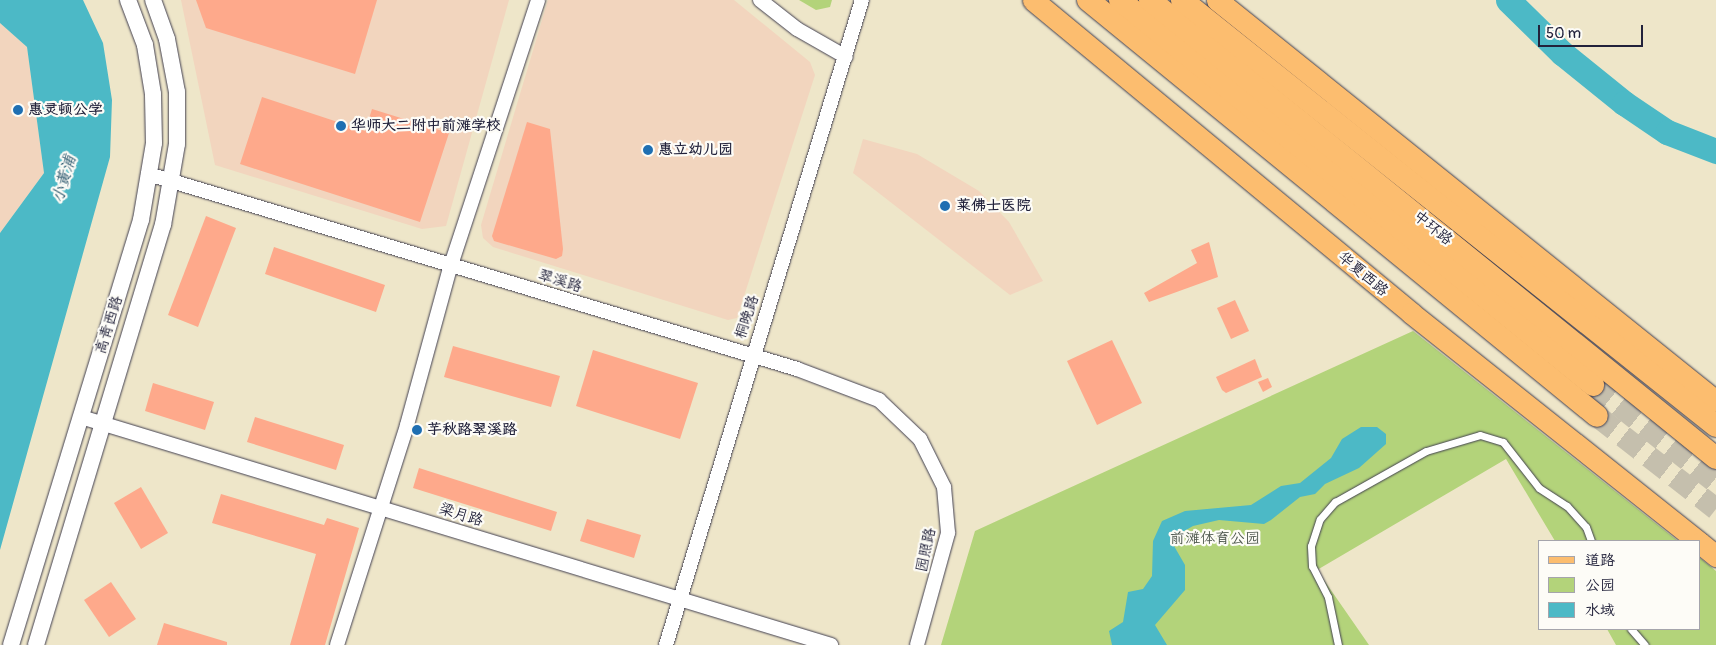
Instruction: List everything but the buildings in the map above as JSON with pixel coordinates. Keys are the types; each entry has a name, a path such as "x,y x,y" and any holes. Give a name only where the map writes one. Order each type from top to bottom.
{"highway":[{"path":"1088,0 1597,416"},
{"name":"中环路","path":"1120,0 1593,385"},
{"name":"中环路","path":"1150,0 1716,458"},
{"name":"中环路","path":"1182,0 1716,426"}],"main road":[{"name":"华夏西路","path":"1033,0 1410,313 1696,540"},
{"path":"1217,0 1716,401"},
{"name":"华夏西路","path":"1701,544 1716,556"}],"street":[{"name":"高青西路","path":"11,645 141,220 148,174 153,94 145,45 128,0"},
{"name":"高青西路","path":"36,645 163,226 177,144 177,92 167,39 153,0"},
{"path":"337,645 380,508 450,268 538,0"},
{"path":"760,0 797,30 846,57"},
{"name":"桐晚路","path":"666,645 752,356 846,57 862,0"},
{"name":"翠溪路","path":"148,174 450,268 860,389 879,400 902,419 934,462"},
{"name":"梁月路","path":"80,418 831,645"},
{"name":"园照路","path":"917,645 948,533 944,486 934,462"}],"lane":[{"path":"1338,645 1328,597 1312,566 1311,546 1320,519 1335,502 1426,451 1480,435 1503,442 1539,488 1567,506 1586,527 1591,540"},
{"path":"1632,630 1645,645"}],"shaded area":[{"name":"华师大二附中前滩学校","path":"181,0 509,0 446,226 422,229 215,165"},
{"name":"惠立幼儿园","path":"548,0 734,0 810,62 815,75 737,318 728,320 493,247 483,238 481,225"},
{"name":"惠灵顿公学","path":"0,23 27,47 44,173 0,233"},
{"name":"莱佛士医院","path":"863,139 917,154 979,191 1009,222 1043,281 1010,295 853,173"}],"green space":[{"path":"799,0 832,0 830,7 816,10"},
{"name":"前滩体育公园","path":"1413,331 1677,540 1554,540 1506,459 1317,570 1369,645 941,645 975,531"},
{"path":"1701,559 1716,571 1716,645 1616,645 1608,630 1701,630"}],"water":[{"name":"小黄浦","path":"0,0 83,0 103,43 112,100 110,157 0,550 0,233 44,173 27,47 0,23"},
{"path":"1361,427 1377,427 1386,434 1386,444 1359,468 1325,484 1315,494 1300,497 1271,520 1264,524 1219,520 1193,526 1179,534 1174,546 1185,565 1185,590 1155,625 1167,645 1112,645 1109,631 1123,622 1128,592 1143,589 1152,576 1153,541 1162,521 1185,511 1251,505 1281,486 1300,483 1331,458 1342,439"}],"waterway":[{"path":"1508,0 1562,53 1624,103 1667,132 1716,151"}],"tunnel":[{"path":"1593,385 1716,483"},
{"path":"1597,416 1716,509"}],"place":[{"name":"惠灵顿公学","path":"18,110"},
{"name":"华师大二附中前滩学校","path":"341,126"},
{"name":"惠立幼儿园","path":"648,150"},
{"name":"莱佛士医院","path":"945,206"},
{"name":"芋秋路翠溪路","path":"417,430"}]}
